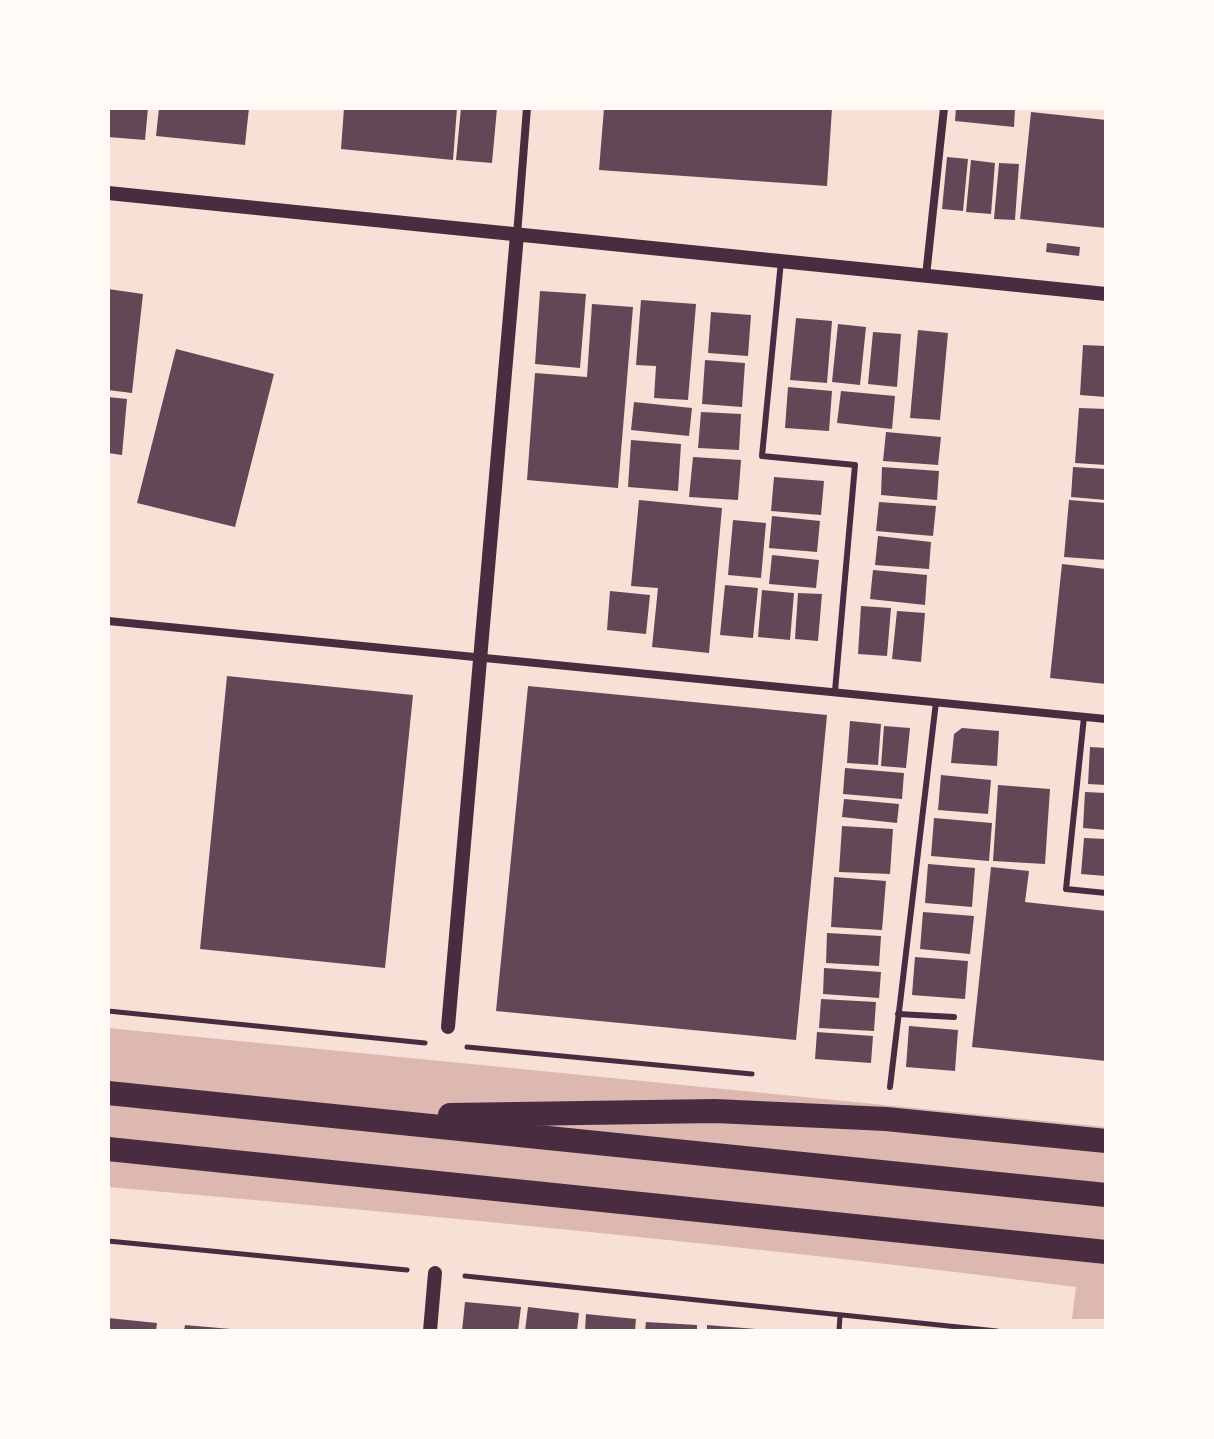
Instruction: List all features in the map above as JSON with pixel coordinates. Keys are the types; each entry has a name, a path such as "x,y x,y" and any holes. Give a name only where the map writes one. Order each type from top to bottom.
{"highway":[{"path":"108,1093 1106,1195"},
{"path":"340,1117 715,1111 886,1119 1106,1141"},
{"path":"108,1149 1106,1252"}],"street":[{"path":"448,1027 527,108"},
{"path":"926,276 944,108"},
{"path":"108,193 1106,294"},
{"path":"108,621 1106,719"},
{"path":"430,1331 435,1273"}],"lane":[{"path":"781,261 762,456 855,465 835,691"},
{"path":"890,1087 936,702"},
{"path":"1084,717 1066,889 1106,893"},
{"path":"898,1014 954,1017"}],"path":[{"path":"108,1011 432,1044"},
{"path":"463,1047 763,1075"},
{"path":"108,1241 997,1331"},
{"path":"839,1331 840,1315"}],"shaded area":[{"path":"108,1028 1106,1127 1106,1319 1072,1319 1076,1287 592,1232 108,1187"}],"building":[{"path":"108,108 148,108 145,140 108,137"},
{"path":"159,108 249,108 245,145 156,136"},
{"path":"344,108 457,108 453,160 341,149"},
{"path":"461,108 497,108 492,163 456,160"},
{"path":"604,108 832,108 827,186 599,170"},
{"path":"956,108 1015,109 1014,127 955,121"},
{"path":"1031,112 1106,120 1106,228 1020,219"},
{"path":"947,157 968,159 963,211 942,209"},
{"path":"971,160 995,163 991,214 966,212"},
{"path":"999,163 1019,164 1015,220 994,219"},
{"path":"1047,243 1080,247 1079,256 1046,252"},
{"path":"108,289 143,294 132,393 108,390"},
{"path":"540,291 586,294 580,368 535,364"},
{"path":"641,300 696,304 688,400 654,398 656,366 636,365"},
{"path":"592,304 633,307 618,488 527,480 535,373 587,377"},
{"path":"711,312 751,315 748,356 708,353"},
{"path":"796,318 832,321 827,383 790,380"},
{"path":"838,324 866,327 860,385 832,382"},
{"path":"918,330 948,333 940,420 910,418"},
{"path":"873,332 901,334 897,387 868,384"},
{"path":"1083,345 1106,346 1106,397 1080,395"},
{"path":"176,349 274,374 235,527 137,503"},
{"path":"705,360 745,363 742,407 702,404"},
{"path":"788,387 832,391 829,431 785,428"},
{"path":"841,391 895,396 892,429 837,423"},
{"path":"108,397 127,399 122,455 108,453"},
{"path":"634,402 692,408 689,436 631,430"},
{"path":"1079,408 1106,409 1106,465 1075,463"},
{"path":"701,412 741,414 739,450 698,448"},
{"path":"886,432 941,437 938,465 883,461"},
{"path":"631,440 681,444 678,491 628,487"},
{"path":"693,457 741,460 738,500 689,497"},
{"path":"882,467 939,471 937,500 881,495"},
{"path":"1073,467 1106,469 1106,500 1071,497"},
{"path":"774,477 824,481 821,515 771,511"},
{"path":"639,500 722,508 709,653 652,647 658,588 631,586"},
{"path":"1069,500 1106,503 1106,560 1064,557"},
{"path":"879,502 936,506 933,536 876,531"},
{"path":"772,516 820,521 817,552 769,548"},
{"path":"733,520 766,523 761,578 728,575"},
{"path":"878,536 931,542 929,569 875,565"},
{"path":"772,555 819,560 816,588 769,584"},
{"path":"1062,564 1106,569 1106,684 1050,678"},
{"path":"873,570 927,575 925,605 870,599"},
{"path":"725,585 758,588 753,638 720,635"},
{"path":"762,590 794,593 790,640 758,637"},
{"path":"610,591 650,595 646,634 607,630"},
{"path":"798,593 822,594 818,641 795,639"},
{"path":"861,606 891,608 887,656 858,654"},
{"path":"897,611 925,613 921,662 892,659"},
{"path":"227,676 413,695 385,968 200,949"},
{"path":"528,686 827,715 796,1040 496,1011"},
{"path":"850,721 881,724 878,765 847,763"},
{"path":"884,726 910,728 906,768 881,766"},
{"path":"962,728 999,731 997,766 951,763 954,734"},
{"path":"1090,747 1106,748 1106,785 1088,784"},
{"path":"845,768 904,773 902,799 843,794"},
{"path":"941,775 991,780 988,814 938,810"},
{"path":"998,785 1050,789 1045,864 993,861"},
{"path":"1085,792 1106,793 1106,830 1083,828"},
{"path":"844,799 899,804 897,823 842,817"},
{"path":"934,818 992,823 989,861 931,856"},
{"path":"842,826 893,829 890,874 839,872"},
{"path":"1084,838 1106,839 1106,876 1081,874"},
{"path":"928,864 975,868 972,907 925,903"},
{"path":"991,867 1029,871 1025,902 1106,911 1106,1061 972,1047"},
{"path":"834,877 886,881 882,930 831,927"},
{"path":"923,912 974,916 970,954 920,949"},
{"path":"827,933 881,936 879,966 826,963"},
{"path":"915,957 968,961 965,999 912,995"},
{"path":"824,968 881,972 879,998 823,994"},
{"path":"821,999 876,1002 874,1031 819,1028"},
{"path":"909,1026 958,1030 955,1071 906,1067"},
{"path":"817,1032 873,1036 871,1063 815,1059"},
{"path":"465,1302 521,1307 518,1331 462,1331"},
{"path":"528,1307 579,1313 577,1331 525,1331"},
{"path":"586,1314 636,1319 635,1331 585,1331"},
{"path":"108,1318 157,1323 156,1331 108,1331"},
{"path":"646,1322 697,1325 697,1331 645,1331"},
{"path":"185,1325 231,1329 231,1331 184,1331"},
{"path":"707,1325 756,1329 756,1331 707,1331"}]}
